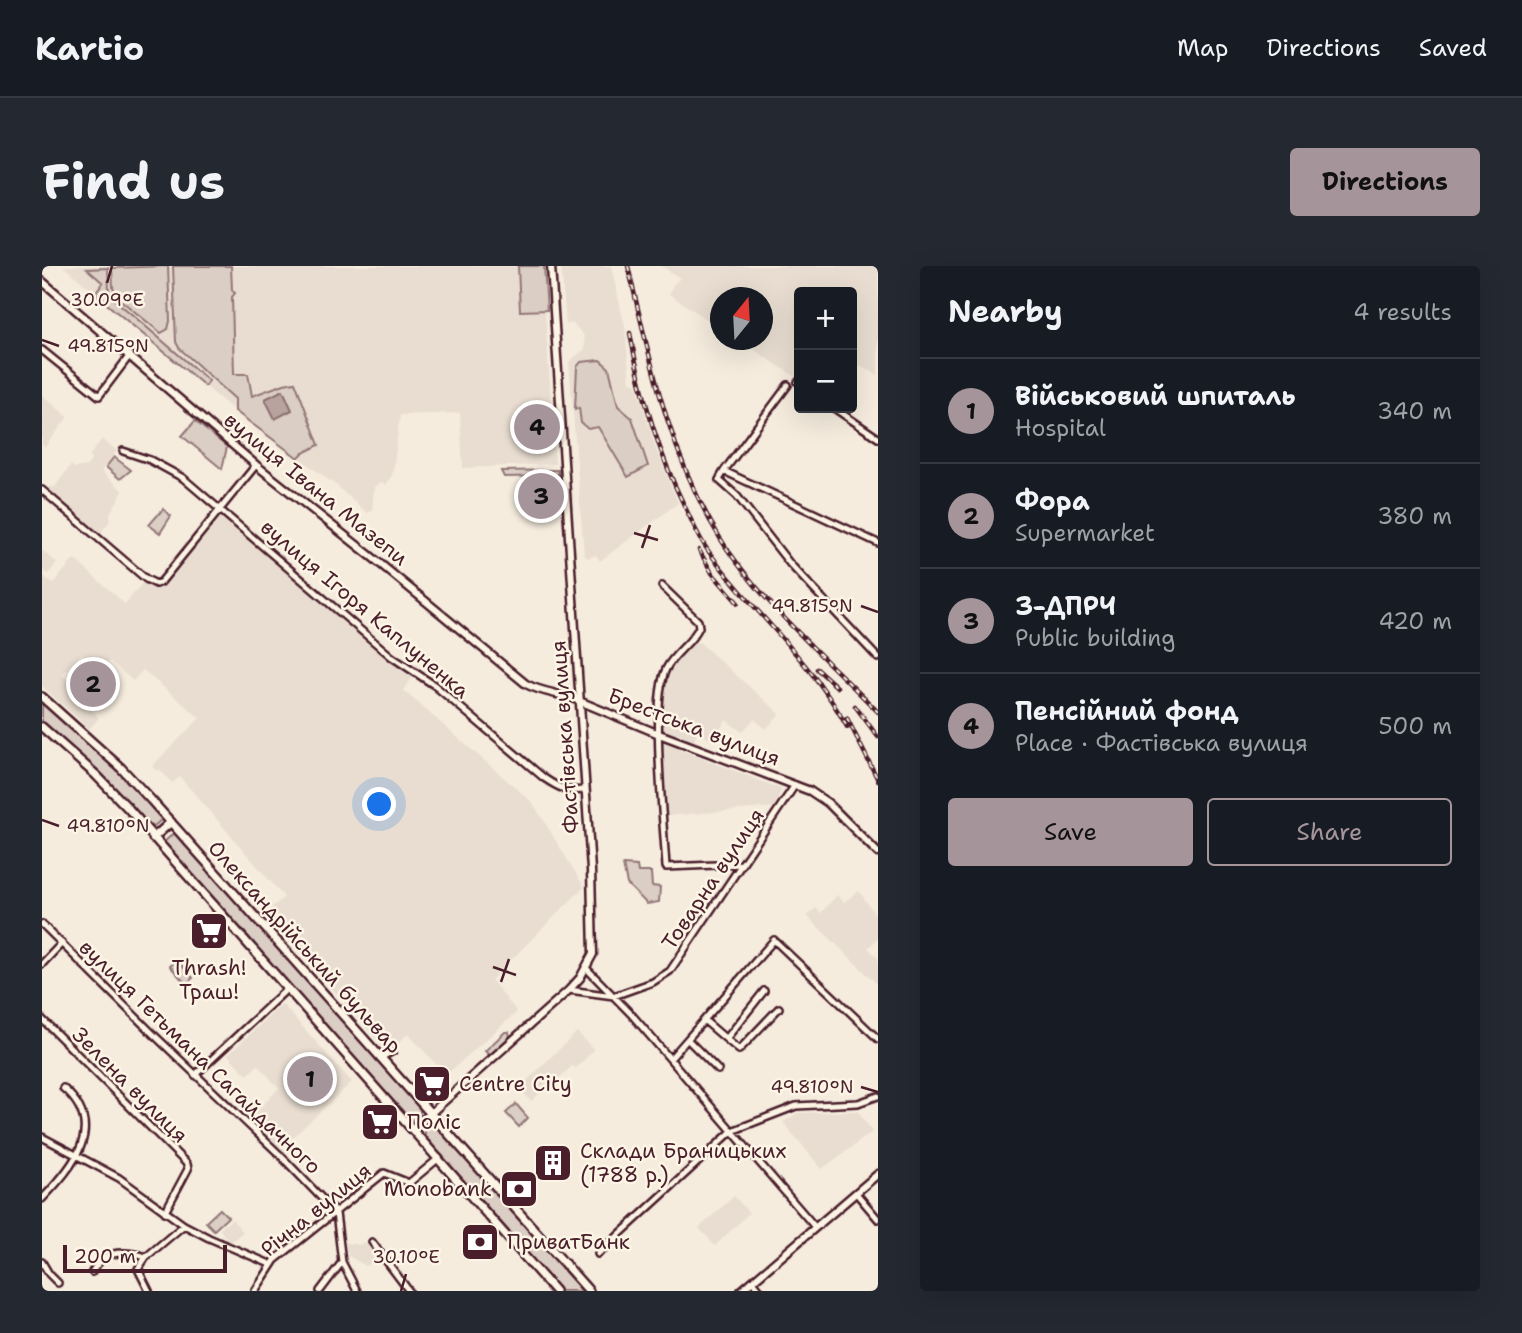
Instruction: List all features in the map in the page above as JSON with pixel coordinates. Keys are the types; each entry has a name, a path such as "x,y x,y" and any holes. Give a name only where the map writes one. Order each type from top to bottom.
{"main road":[{"name":"Олександрійський бульвар","path":"42,697 121,768 171,822 589,1291"},
{"name":"Олександрійський бульвар","path":"42,727 111,790 555,1291"},
{"path":"153,838 171,822"}],"street":[{"name":"Фастівська вулиця","path":"413,1129 569,990 593,954 580,702 551,266"},
{"name":"вулиця Івана Мазепи","path":"42,281 257,465 526,684 538,691 559,694 580,702"},
{"path":"42,350 99,396 130,355"},
{"path":"788,385 719,480 737,496 790,564 878,658"},
{"path":"841,413 878,438"},
{"name":"вулиця Ігоря Каплуненка","path":"122,451 150,460 183,478 392,657 434,685 544,778 562,790 585,790"},
{"path":"42,490 146,579 156,584 161,582 257,465"},
{"path":"724,471 878,543"},
{"path":"662,586 698,621 699,627 666,669 660,685 659,734 666,867 741,864"},
{"name":"Брестська вулиця","path":"580,702 819,795 878,853"},
{"name":"Товарна вулиця","path":"569,990 614,996 653,982 670,971 795,785"},
{"name":"вулиця Гетьмана Сагайдачного","path":"42,924 279,1154 336,1213"},
{"path":"670,1059 774,940 878,1039"},
{"path":"42,964 62,943"},
{"path":"586,968 670,1059 815,1227"},
{"path":"195,1074 288,988"},
{"path":"726,1039 764,991"},
{"path":"705,1021 739,1050 779,1008"},
{"name":"Зелена вулиця","path":"42,1019 187,1164 188,1170 166,1212"},
{"path":"688,1040 718,1070"},
{"path":"380,1058 393,1051"},
{"path":"42,1199 61,1180 79,1155 85,1124 80,1108 63,1088"},
{"path":"598,1254 732,1131 796,1106 858,1103 878,1096"},
{"path":"42,1137 119,1178 184,1225 270,1264"},
{"name":"Річна вулиця","path":"255,1291 270,1264 384,1173 409,1183 415,1181 439,1158"},
{"path":"741,1291 878,1174"},
{"path":"856,1193 878,1219"},
{"path":"336,1213 342,1262 358,1291"},
{"path":"149,1291 138,1269 146,1257 184,1225"},
{"path":"372,1242 409,1291"},
{"path":"92,1272 103,1258 113,1254 136,1253 146,1257"},
{"path":"42,1262 58,1283"},
{"path":"320,1291 342,1262"},
{"path":"753,1281 761,1291"}],"shaded area":[{"path":"63,266 542,266 555,464 463,468 460,413 400,415 393,473 386,485 382,482 374,487 372,511 367,513 337,486 230,407"},
{"path":"168,266 170,321 168,329 161,333 118,298 113,288 112,268"},
{"path":"173,266 231,266 232,290 235,293 232,297 234,374 248,374 252,396 295,382 319,445 298,458 235,411 235,399 179,348 176,342"},
{"path":"518,266 544,266 547,310 520,311"},
{"path":"561,266 611,266 625,327 630,382 636,383 655,446 678,503 600,561 596,555 588,558 584,555 569,362 585,349 584,336 573,323 566,324"},
{"path":"661,266 878,266 878,375 857,364 857,287 794,287 794,376 754,350 773,350 773,287 710,287 710,321 669,294 680,278"},
{"path":"108,268 109,290 114,299 209,381 205,386 95,294 103,283 87,269"},
{"path":"600,360 609,368 618,406 632,418 648,466 628,477 598,427 588,429 581,423 579,408 575,409 577,367 581,362"},
{"path":"283,390 292,410 275,419 265,399"},
{"path":"42,395 68,417 45,447 42,445"},
{"path":"195,421 227,447 222,469 182,436"},
{"path":"102,439 117,451 101,471 123,491 110,513 110,521 101,532 90,528 47,491 51,486 54,488 71,465 75,468 87,466 91,460 90,455"},
{"path":"114,457 131,470 120,479 106,467"},
{"path":"558,470 558,476 504,477 501,471"},
{"path":"163,509 171,516 160,533 149,525"},
{"path":"221,509 415,674 403,690 533,803 584,887 491,980 517,1012 448,1073 408,1034 395,1046 385,1049 266,913 284,897 180,777 172,783 159,769 157,771 152,766 200,718 143,670 133,681 110,661 101,671 82,653 62,674 99,718 89,729 42,686 42,575 53,584 74,559 125,604 146,579 156,584"},
{"path":"42,550 57,563 48,574 42,570"},
{"path":"699,642 780,714 766,729 754,719 742,732 726,720 712,741 697,730 694,742 662,730 666,673 686,647"},
{"path":"42,702 118,770 163,818 151,829 103,775 42,722"},
{"path":"663,743 781,789 775,807 667,816"},
{"path":"175,832 420,1108 420,1116 415,1120 409,1119 163,843"},
{"path":"623,865 637,866 638,872 651,872 652,886 660,887 659,902 647,904 627,884"},
{"path":"859,891 878,919 878,938 868,948 878,958 878,985 807,916 816,908 821,913 837,895 844,902"},
{"path":"177,960 193,978 186,984 170,966"},
{"path":"282,1004 352,1082 278,1151 247,1122 279,1088 258,1065 247,1075 228,1055"},
{"path":"505,1032 509,1032 510,1037 490,1056 485,1051"},
{"path":"577,1032 594,1050 576,1068 572,1066 531,1101 519,1088"},
{"path":"516,1104 528,1118 519,1127 506,1113"},
{"path":"858,1111 872,1132 822,1169 783,1122 798,1113"},
{"path":"429,1125 438,1128 582,1291 560,1291 425,1137 425,1128"},
{"path":"734,1196 749,1213 715,1246 699,1228"},
{"path":"220,1209 228,1217 214,1230 206,1222"},
{"path":"232,1219 243,1232 229,1243 220,1229"},
{"path":"364,1242 380,1259 366,1266 348,1256 345,1243 360,1245"}],"railway":[{"path":"628,266 663,406 687,474 702,506 720,538 754,584 878,712"},
{"path":"630,333 639,377 658,442 698,535 726,574 800,658 847,727"},
{"path":"699,550 712,573 738,603"},
{"path":"817,669 837,687"},
{"path":"855,706 878,737"},
{"path":"847,718 878,780"}],"place":[{"name":"Пенсійний фонд","path":"537,427"},
{"name":"3-ДПРЧ","path":"541,496"},
{"name":"Фора","path":"93,684"},
{"name":"Thrash! Траш!","path":"209,931"},
{"name":"Військовий шпиталь","path":"310,1079"},
{"name":"Centre City","path":"432,1084"},
{"name":"Поліс","path":"380,1122"},
{"name":"Склади Браницьких (1788 р.)","path":"553,1163"},
{"name":"Monobank","path":"519,1189"},
{"name":"ПриватБанк","path":"480,1242"}]}
